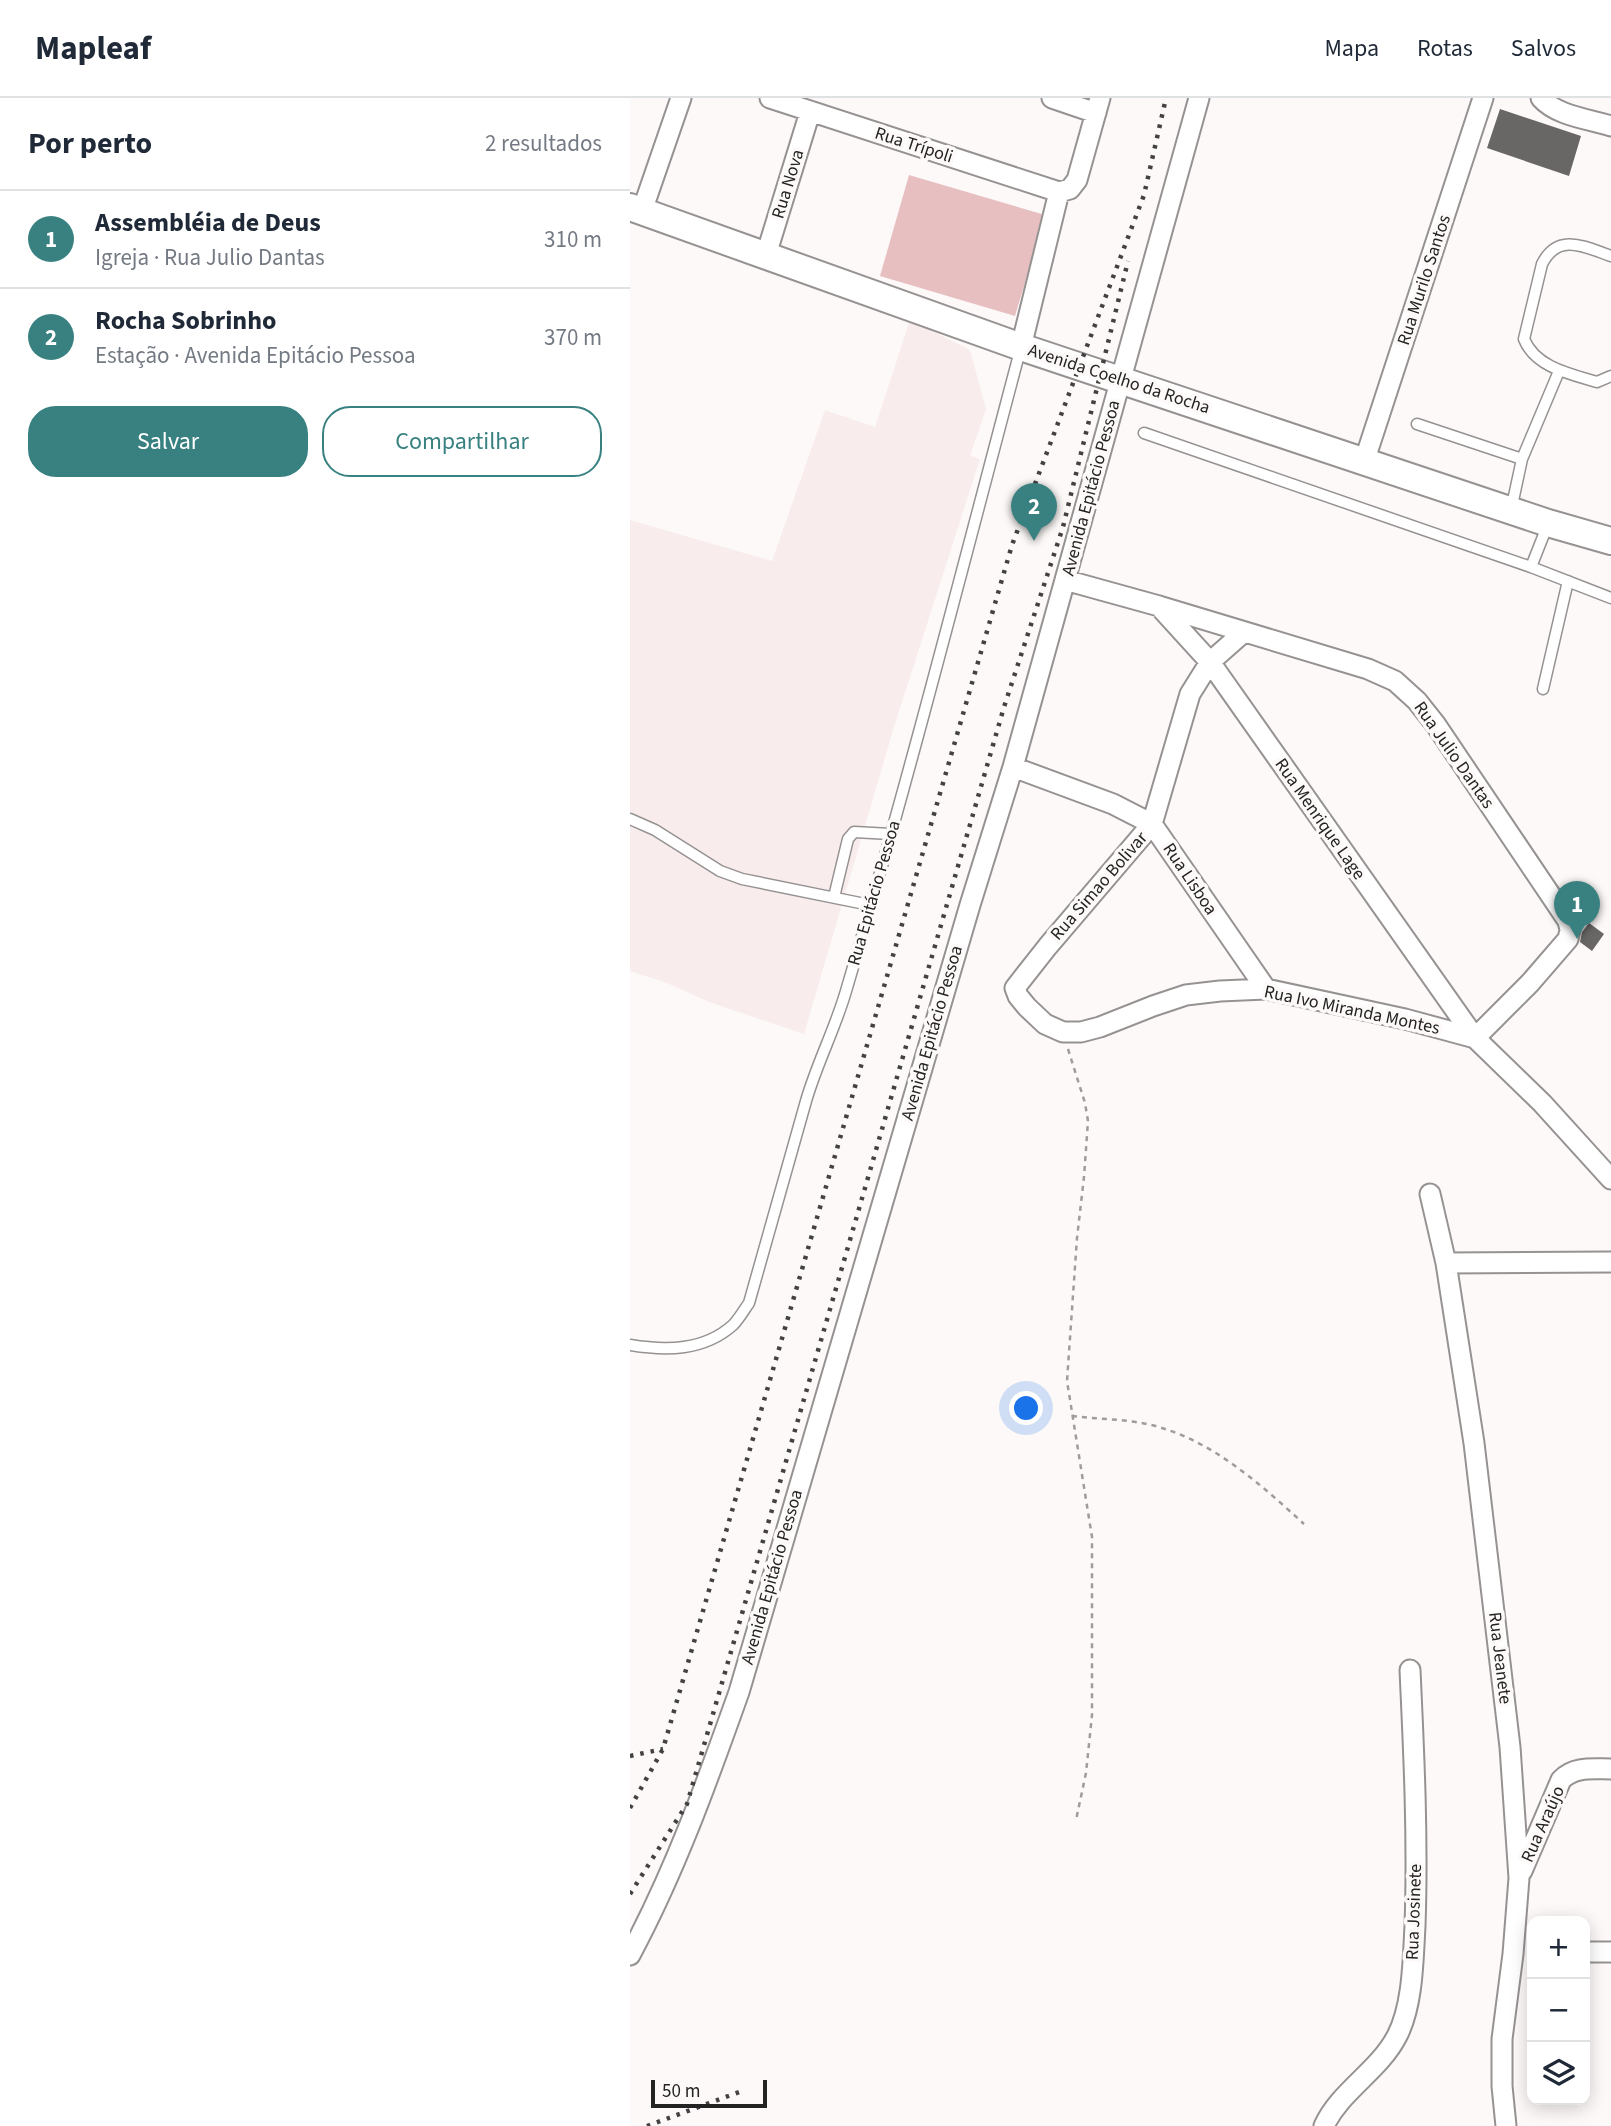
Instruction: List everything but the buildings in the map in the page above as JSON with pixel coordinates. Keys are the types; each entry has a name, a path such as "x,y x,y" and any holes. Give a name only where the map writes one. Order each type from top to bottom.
{"main road":[{"name":"Avenida Coelho da Rocha","path":"636,209 1021,346 1511,511 1611,541"}],"street":[{"path":"636,209 681,98"},
{"name":"Rua Trípoli","path":"770,98 1059,192"},
{"path":"1021,346 1059,192 1070,189 1077,180 1098,106 1052,98"},
{"name":"Avenida Epitácio Pessoa","path":"630,1955 677,1855 739,1692 1013,767 1199,98"},
{"name":"Rua Murilo Santos","path":"1364,461 1483,98"},
{"path":"1542,98 1548,106 1611,126"},
{"name":"Rua Nova","path":"766,256 810,112"},
{"name":"Rua Julio Dantas","path":"1065,580 1368,669 1395,681 1417,701 1436,725 1567,921 1570,930 1569,939 1475,1038"},
{"name":"Rua Menrique Lage","path":"1159,606 1210,662 1475,1038"},
{"name":"Rua Simao Bolivar","path":"1063,1032 1045,1024 1018,996 1016,988 1048,946 1152,824 1190,694 1210,662 1244,632"},
{"name":"Rua Lisboa","path":"1013,767 1113,804 1152,824 1266,989"},
{"name":"Rua Ivo Miranda Montes","path":"1063,1032 1081,1032 1100,1027 1186,995 1266,989 1405,1019 1475,1038 1542,1103 1611,1179"},
{"name":"Rua Jeanete","path":"1430,1194 1446,1263 1474,1443 1504,1682 1522,1954 1502,2039 1502,2086 1506,2126"},
{"path":"1446,1263 1611,1262"},
{"name":"Rua Josinete","path":"1324,2126 1330,2113 1388,2051 1398,2033 1410,1986 1416,1886 1416,1812 1410,1670"},
{"name":"Rua Araújo","path":"1519,1878 1567,1773 1578,1769 1611,1769"},
{"path":"1590,1952 1611,1952"}],"lane":[{"path":"1611,256 1577,244 1560,244 1547,253 1524,340 1534,355 1559,371 1597,382 1611,376"},
{"name":"Rua Epitácio Pessoa","path":"630,1345 659,1350 702,1345 733,1324 748,1303 806,1101 845,995 891,834 1021,346"},
{"path":"1511,511 1522,459 1559,371"},
{"path":"1417,424 1522,459"},
{"path":"1144,433 1531,567 1611,598"},
{"path":"1531,567 1548,523"},
{"path":"1542,689 1568,582"},
{"path":"630,819 654,830 720,871 742,879 870,905"},
{"path":"834,897 848,839 854,832 891,834"}],"path":[{"path":"1063,1032 1088,1121 1067,1381 1092,1537 1092,1714 1086,1773 1076,1820"},
{"path":"1072,1416 1148,1424 1194,1441 1237,1466 1304,1524"}],"shaded area":[{"path":"909,175 1045,215 1015,316 880,276"},
{"path":"910,320 970,350 986,409 970,456 980,459 894,727 804,1034 709,1002 667,983 630,971 630,520 772,561 825,410 875,427"}],"railway":[{"path":"630,1808 663,1749 1012,545 1144,195 1166,98"},
{"path":"630,1894 687,1804 1004,707 1063,527 1128,261"},
{"path":"630,1756 663,1749"},
{"path":"647,2126 742,2091"}],"place":[{"name":"Rocha Sobrinho","path":"1034,541"},
{"name":"Assembléia de Deus","path":"1577,939"}]}
